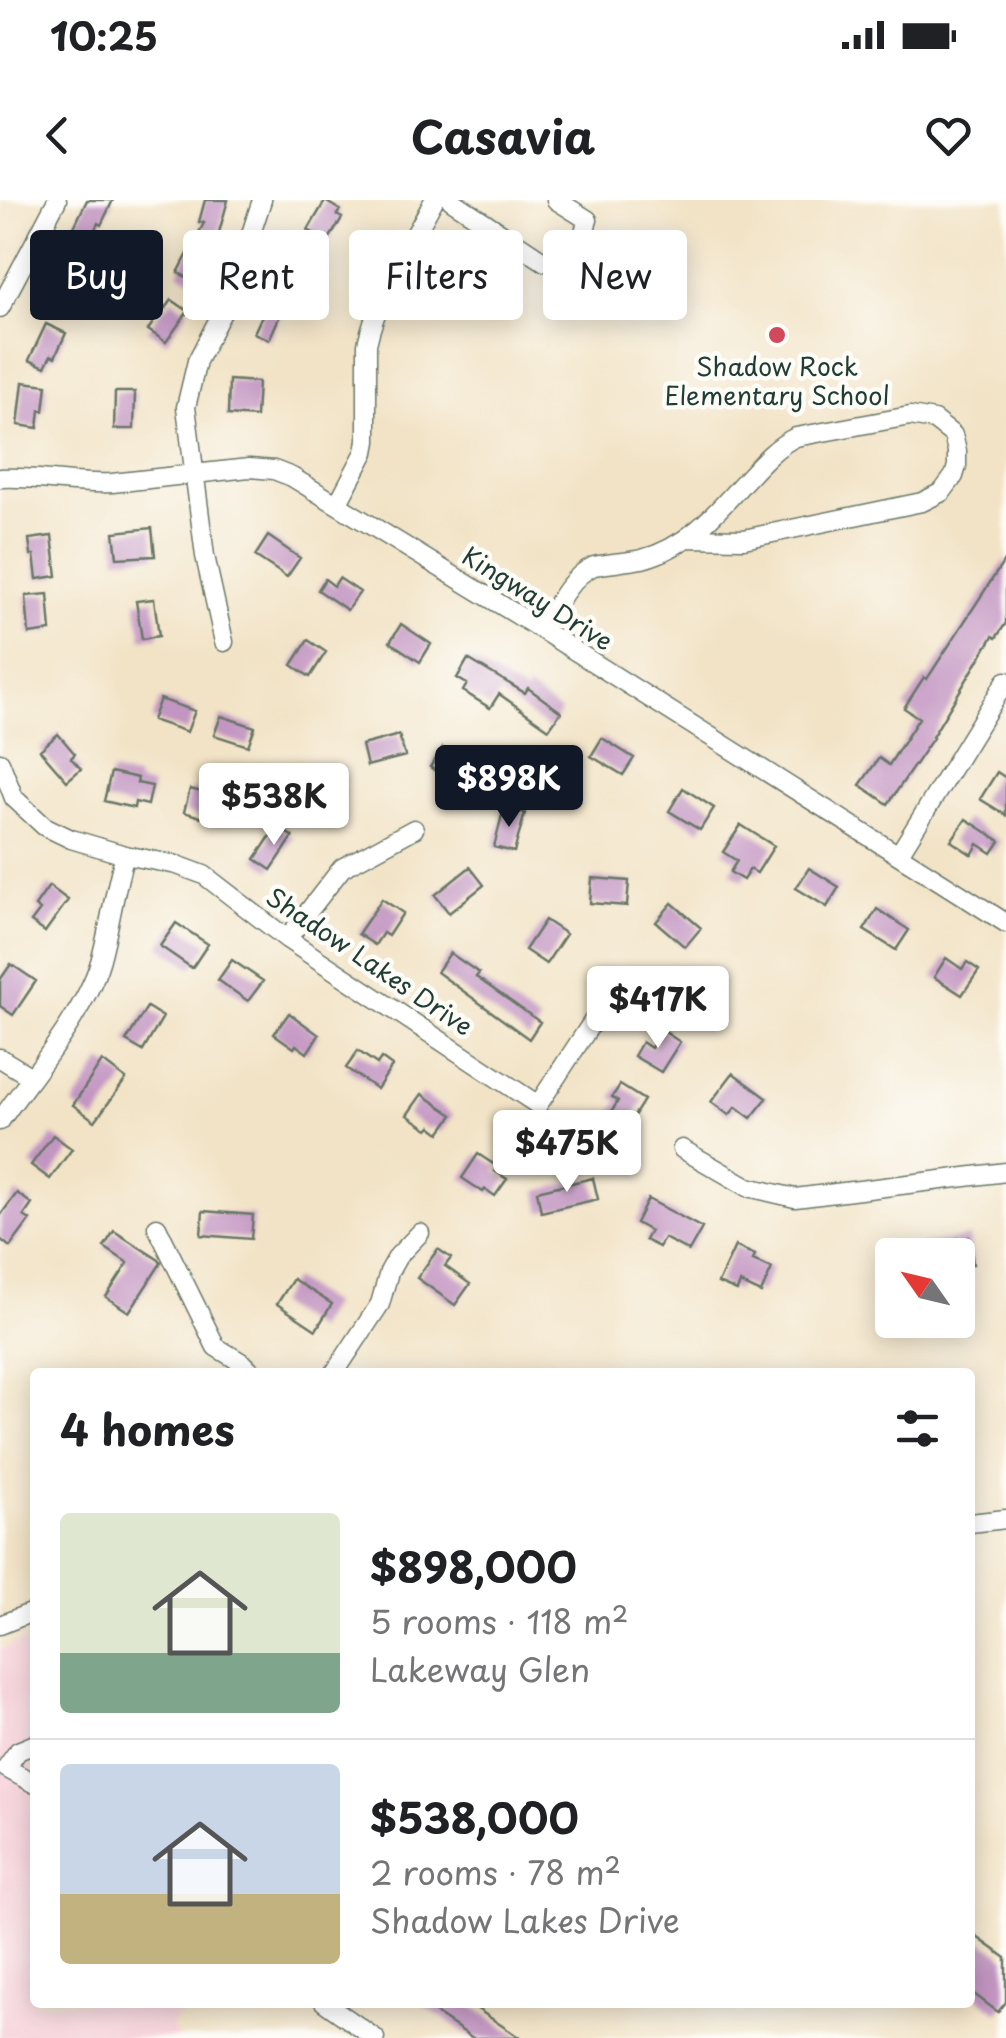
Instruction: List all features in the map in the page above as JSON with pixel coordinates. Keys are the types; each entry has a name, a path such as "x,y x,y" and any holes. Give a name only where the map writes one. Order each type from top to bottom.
{"street":[{"path":"0,308 57,200"},
{"path":"224,642 194,474 187,423 188,391 196,361 238,278 262,200"},
{"path":"338,503 365,452 370,330 434,200"},
{"path":"451,200 545,262 556,263 578,250 588,220 556,200"},
{"path":"542,630 570,585 586,569 649,557 688,538 778,447 796,437 910,416 934,420 953,434 957,451 954,476 942,492 922,502 744,539 688,538"},
{"name":"Kingway Drive","path":"0,478 93,484 249,468 274,470 292,477 1006,923"},
{"path":"900,854 1006,681"},
{"name":"Shadow Lakes Drive","path":"0,762 14,798 44,826 71,839 204,875 287,939 538,1106 622,977"},
{"path":"287,939 342,868 414,829"},
{"path":"0,1121 72,1019 99,964 125,855"},
{"path":"0,1058 30,1077"},
{"path":"682,1149 748,1187 795,1198 1006,1172"},
{"path":"157,1227 216,1347 248,1368"},
{"path":"339,1368 380,1304 398,1256 420,1233"},
{"path":"975,1522 1006,1519"},
{"path":"0,1625 30,1613"},
{"path":"30,1746 18,1751 6,1768 30,1781"},
{"path":"332,2008 375,2038"}],"shaded area":[{"path":"30,1640 30,2008 185,2008 171,2024 178,2038 0,2038 0,1649"}],"building":[{"path":"87,200 113,200 94,230 74,227"},
{"path":"205,200 228,200 220,230 200,230 204,223 199,222"},
{"path":"325,201 340,210 337,215 342,218 329,239 329,230 308,230"},
{"path":"172,300 183,308 183,318 166,342 148,330 155,320 163,320 163,308"},
{"path":"260,320 278,320 269,340 254,333"},
{"path":"46,324 66,333 55,357 51,355 45,367 29,360"},
{"path":"229,380 258,382 256,417 228,415"},
{"path":"23,382 47,385 38,428 18,425"},
{"path":"115,392 135,392 134,429 114,429"},
{"path":"152,528 155,556 117,558 114,532"},
{"path":"52,536 57,576 37,579 29,539"},
{"path":"268,536 300,558 287,577 255,556"},
{"path":"1006,558 1006,623 996,638 993,636 933,738 888,804 860,785 879,758 889,765 919,718 904,708"},
{"path":"339,578 360,592 347,610 318,590 325,579 334,586"},
{"path":"48,594 51,631 29,634 26,596"},
{"path":"154,599 159,636 142,639 136,601"},
{"path":"401,624 431,644 420,662 390,642"},
{"path":"308,640 326,652 310,677 292,665"},
{"path":"468,659 525,693 528,688 561,712 549,729 499,694 490,708 463,691 467,684 457,678"},
{"path":"160,699 195,711 187,732 152,720"},
{"path":"221,716 255,727 248,746 214,735"},
{"path":"58,734 75,754 71,758 81,769 67,781 40,750"},
{"path":"399,735 405,756 367,766 362,745"},
{"path":"602,738 634,758 623,775 591,756"},
{"path":"443,748 472,773 461,789 430,767"},
{"path":"111,772 138,778 137,783 152,786 148,805 135,802 134,808 104,801"},
{"path":"997,772 1006,778 1006,815 980,799"},
{"path":"329,778 345,795 315,822 303,809 311,801 308,798"},
{"path":"683,788 714,808 700,830 669,811"},
{"path":"190,789 217,796 210,820 184,812"},
{"path":"504,807 525,813 514,852 494,847"},
{"path":"966,819 1000,841 992,853 978,844 972,855 951,841"},
{"path":"741,825 774,846 757,873 750,869 743,880 730,872 737,861 723,852"},
{"path":"277,826 293,837 271,870 255,859"},
{"path":"470,867 484,885 449,913 435,895"},
{"path":"809,868 839,887 827,907 796,888"},
{"path":"592,878 629,881 627,906 590,903"},
{"path":"49,886 68,900 45,932 31,922 40,910 35,906"},
{"path":"382,899 403,913 388,936 383,933 375,945 358,934"},
{"path":"672,903 701,928 685,947 656,922"},
{"path":"877,909 909,930 896,950 864,930"},
{"path":"545,920 566,934 546,964 525,950"},
{"path":"176,923 208,944 192,968 160,946"},
{"path":"450,953 479,973 476,977 540,1022 529,1039 437,972"},
{"path":"946,958 962,969 967,962 979,970 962,995 934,977"},
{"path":"232,960 263,981 248,1001 218,980"},
{"path":"11,964 36,981 13,1015 0,1006 0,980"},
{"path":"147,1007 163,1017 143,1051 126,1041"},
{"path":"289,1013 319,1035 307,1053 274,1034"},
{"path":"662,1030 680,1042 661,1072 634,1056 642,1042 651,1048"},
{"path":"358,1051 377,1064 381,1058 392,1066 377,1089 346,1068"},
{"path":"102,1061 126,1079 95,1121 73,1105"},
{"path":"733,1073 767,1098 751,1118 736,1107 729,1115 711,1102"},
{"path":"620,1085 644,1100 624,1132 606,1121 618,1101 612,1097"},
{"path":"422,1094 453,1115 440,1133 407,1115"},
{"path":"53,1135 72,1149 50,1179 31,1165"},
{"path":"478,1154 498,1167 495,1171 507,1179 495,1196 462,1178"},
{"path":"593,1178 598,1199 541,1212 537,1191"},
{"path":"17,1193 32,1204 24,1216 30,1220 10,1247 0,1239 0,1216"},
{"path":"648,1199 702,1228 689,1251 664,1238 659,1247 645,1240 650,1231 636,1223"},
{"path":"203,1211 253,1215 251,1239 201,1235"},
{"path":"114,1231 161,1263 129,1312 106,1297 128,1263 104,1247"},
{"path":"735,1246 772,1268 761,1293 740,1283 737,1291 718,1283"},
{"path":"438,1249 451,1258 445,1266 470,1284 455,1305 417,1278"},
{"path":"293,1279 332,1304 316,1330 277,1304"},
{"path":"975,1936 1006,1958 1006,2002 998,2012 975,1995"},
{"path":"428,2008 476,2008 520,2038 473,2038"}],"place":[{"name":"Shadow Rock Elementary School","path":"777,335"}]}
